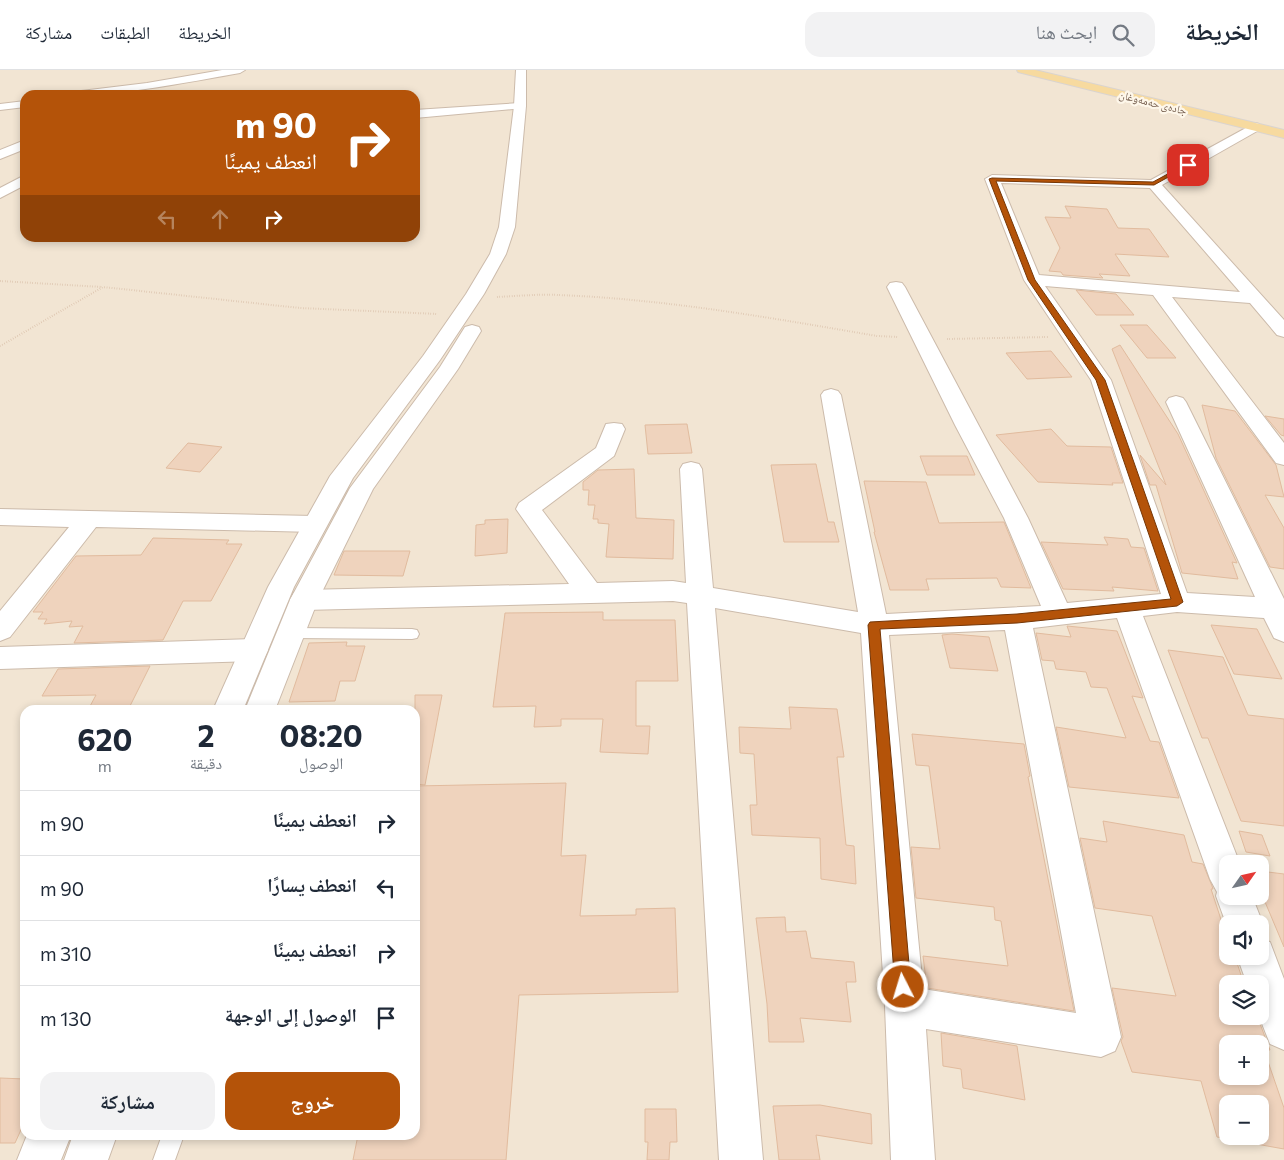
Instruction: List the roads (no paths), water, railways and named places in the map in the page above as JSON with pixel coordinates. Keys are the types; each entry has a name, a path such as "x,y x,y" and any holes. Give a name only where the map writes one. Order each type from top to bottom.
{"main road":[{"name":"جادەی حەمەوغان","path":"1024,70 1284,134"},
{"name":"جادەی حەمەوغان","path":"1056,70 1284,124"}],"street":[{"path":"262,705 304,600 362,488 448,368 494,297 514,260 522,231 520,180 514,149 520,106 521,70"},
{"path":"230,705 281,587 342,476 430,360 461,315 498,254 520,180 533,70"},
{"path":"110,90 245,71"},
{"path":"131,90 245,71"},
{"path":"0,106 20,104"},
{"path":"420,114 520,106"},
{"path":"1177,602 1100,380 1032,280 992,179 1154,184 1254,126"},
{"path":"0,155 20,146"},
{"path":"0,194 20,182"},
{"path":"1154,184 1284,331"},
{"path":"1032,280 1254,298"},
{"path":"896,287 1016,518 1059,615"},
{"path":"1158,290 1284,458"},
{"path":"831,395 874,625 904,1006 913,1160"},
{"path":"1176,402 1278,608 1284,631"},
{"path":"590,593 528,510 606,451 614,428"},
{"path":"692,470 741,1160"},
{"path":"0,517 314,524"},
{"path":"0,630 90,519"},
{"path":"304,600 673,591 874,625 1017,619 1177,602 1278,608"},
{"path":"1126,607 1219,855"},
{"path":"904,1006 1101,1037 1017,619"},
{"path":"0,658 254,650"},
{"path":"1259,965 1284,1030"},
{"path":"39,1160 48,1140"},
{"path":"86,1160 94,1140"}],"lane":[{"path":"291,633 412,634"},
{"path":"164,1160 171,1140"}]}
